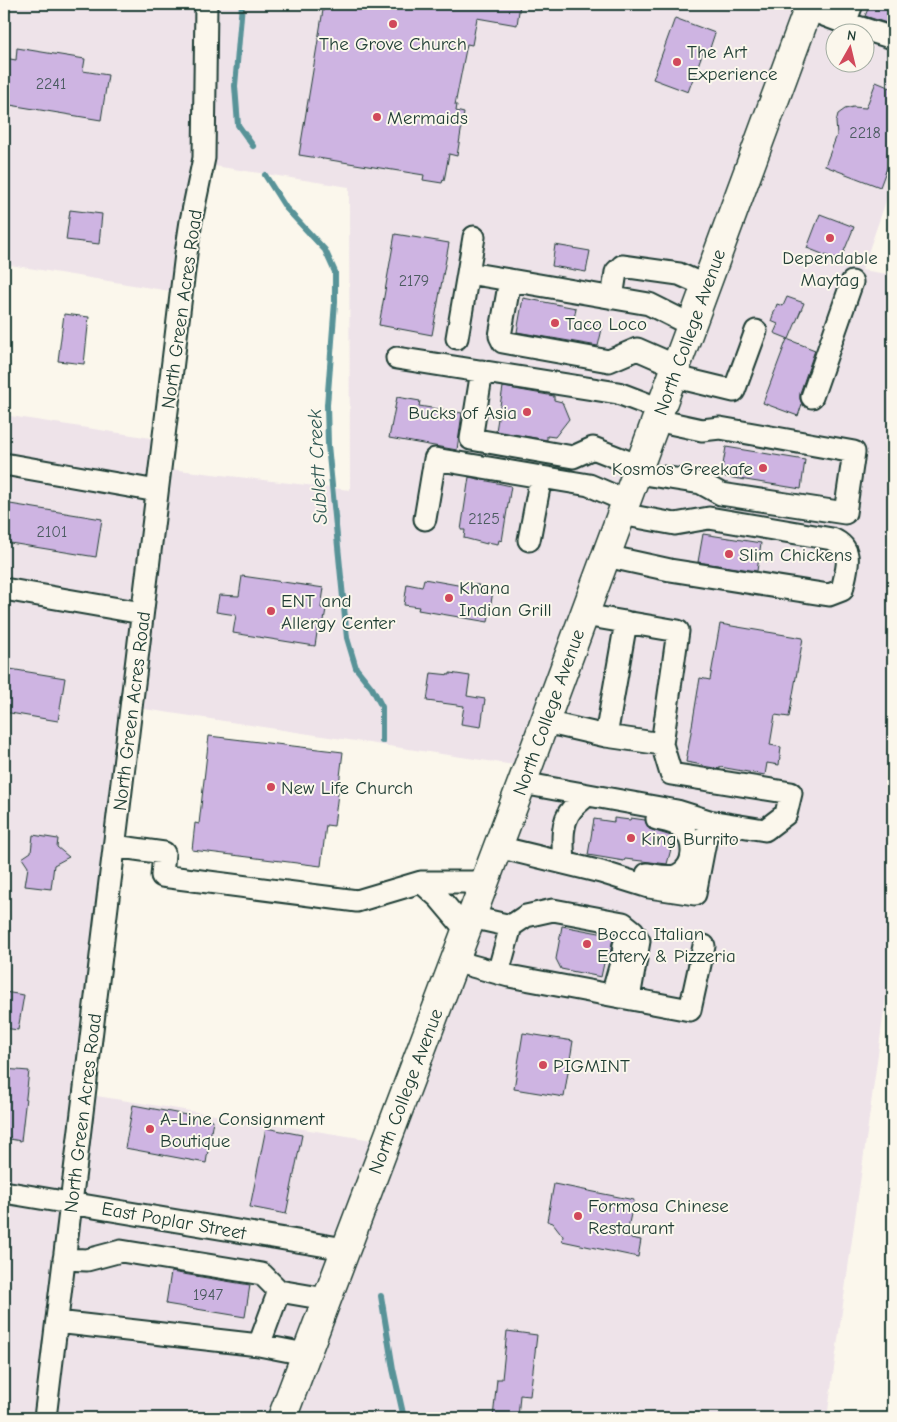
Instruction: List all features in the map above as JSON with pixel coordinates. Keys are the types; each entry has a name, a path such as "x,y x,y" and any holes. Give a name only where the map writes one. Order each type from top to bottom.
{"main road":[{"name":"North College Avenue","path":"282,1418 522,784 809,6"}],"street":[{"name":"North Green Acres Road","path":"45,1418 186,254 204,158 206,4"},
{"path":"809,6 848,14 893,38"},
{"path":"457,338 474,236"},
{"path":"562,352 556,346 512,338 509,334 516,292 522,290 579,300 602,296 616,272 622,266 679,274 706,286"},
{"path":"468,273 649,304 691,325"},
{"path":"510,280 500,336 503,342 610,361 637,349 674,371 734,391 756,331"},
{"path":"812,397 852,282"},
{"path":"397,358 482,371 566,384 618,393 658,414 702,430 720,428 854,452 845,513 721,494 701,483 638,469 593,448 573,457 471,439 482,371"},
{"path":"552,453 546,443 490,434 483,422 489,384 494,382 551,391 566,384"},
{"path":"425,520 435,459 589,485 624,508 675,524 709,518 832,539 840,542 846,553 848,566 836,592 670,570 606,556"},
{"path":"4,464 157,492"},
{"path":"530,540 540,477"},
{"path":"4,589 142,613"},
{"path":"522,784 677,811 709,821 765,830 786,814 791,793 671,774 662,744 678,631 584,615"},
{"path":"606,736 626,622"},
{"path":"545,722 606,736 662,744"},
{"path":"564,863 564,831 567,819 571,810 590,796"},
{"path":"590,796 612,812 672,822 688,834 692,844 691,860 683,871 677,875 668,877 635,872 601,872"},
{"path":"498,847 601,872 649,887 695,894 709,821"},
{"path":"114,846 164,853 162,876 358,901 421,882 484,882"},
{"path":"421,882 468,923 512,926"},
{"path":"498,973 512,926 526,916 535,914 551,919 610,928 620,934 624,945 620,997"},
{"path":"454,961 498,973 690,1010 704,946"},
{"name":"East Poplar Street","path":"4,1192 345,1249"},
{"path":"64,1259 87,1260 121,1251 262,1274 279,1291 326,1299"},
{"path":"258,1345 279,1291"},
{"path":"57,1322 258,1345 305,1354"}],"shaded area":[{"path":"4,4 893,4 893,181 862,270 893,275 893,947 827,1418 4,1418 4,415 164,440 161,468 350,490 349,187 202,164 182,293 4,264","holes":["131,707 528,767 385,1142 84,1094"]}],"building":[{"path":"324,4 520,4 517,25 477,18 472,45 467,44 455,105 457,105 456,111 464,113 457,156 449,154 442,183 423,180 424,175 299,155"},
{"path":"870,4 893,4 893,25 865,16"},
{"name":"The Art Experience","path":"675,18 715,33 708,54 703,52 688,92 653,79"},
{"path":"17,48 85,59 83,71 108,75 101,120 4,104 4,58 16,60"},
{"path":"876,82 893,89 893,152 880,187 825,166 837,135 836,122 838,114 845,109 853,107 866,108"},
{"path":"70,210 102,214 99,244 66,240"},
{"name":"Dependable Maytag","path":"820,214 854,227 840,261 807,248"},
{"path":"395,234 449,243 432,335 379,325"},
{"path":"555,245 590,251 586,272 552,266"},
{"path":"787,297 804,303 789,339 774,333 778,324 771,321 777,304 783,306"},
{"name":"Taco Loco","path":"523,298 576,308 574,319 603,325 598,346 517,332"},
{"path":"64,314 89,317 84,364 58,361"},
{"path":"787,339 815,350 800,393 802,404 798,416 763,403"},
{"name":"Bucks of Asia","path":"503,387 554,396 554,400 562,402 569,419 555,437 547,436 547,440 496,431"},
{"path":"397,397 420,401 419,406 462,413 457,450 389,438"},
{"name":"Kosmos Greekafe","path":"726,447 805,460 801,489 721,476"},
{"path":"469,477 511,486 502,541 499,540 498,544 487,542 487,544 464,538 465,530 461,530"},
{"path":"4,503 102,519 96,557 4,542"},
{"name":"Slim Chickens","path":"703,534 761,543 757,571 698,562"},
{"name":"ENT and Allergy Center","path":"242,576 324,588 321,608 326,609 323,626 318,626 315,646 233,633 236,615 216,612 219,595 239,596"},
{"name":"Khana Indian Grill","path":"424,579 463,586 463,583 479,585 478,589 493,591 488,622 418,610 419,607 404,605 407,584 422,587"},
{"path":"720,624 803,638 789,717 775,715 770,745 781,747 779,765 767,763 765,775 686,762 700,678 710,680"},
{"path":"4,668 65,678 58,721 4,712"},
{"path":"431,673 470,676 467,696 485,699 481,727 461,724 464,706 427,701"},
{"name":"New Life Church","path":"209,736 343,752 334,826 326,825 321,866 192,850 195,823 199,824"},
{"name":"King Burrito","path":"614,818 645,820 649,829 671,836 669,849 671,849 667,864 625,859 624,861 588,855 594,819 614,822"},
{"path":"33,835 58,839 57,847 69,857 54,865 51,889 25,886 28,867 22,858 31,852"},
{"name":"Bocca Italian Eatery & Pizzeria","path":"562,926 615,936 610,955 606,954 601,977 561,969 556,959"},
{"path":"4,992 24,995 18,1030 4,1028"},
{"name":"PIGMINT","path":"523,1033 573,1041 564,1097 514,1089"},
{"path":"4,1069 29,1071 21,1141 4,1138"},
{"path":"133,1105 213,1120 206,1163 125,1148"},
{"path":"266,1128 302,1135 286,1214 250,1207"},
{"name":"Formosa Chinese Restaurant","path":"554,1184 634,1200 626,1237 641,1240 638,1257 562,1241 563,1236 553,1223 547,1221"},
{"path":"171,1272 250,1285 245,1317 166,1304"},
{"path":"507,1331 537,1335 530,1396 520,1395 518,1418 493,1418 497,1379 502,1379"}],"waterway":[{"name":"Sublett Creek","path":"242,4 235,86 238,125 253,146"},
{"name":"Sublett Creek","path":"265,175 286,208 325,250 335,272 335,302 327,405 328,445 347,638 356,668 372,688 382,707 382,741"},
{"name":"Sublett Creek","path":"381,1296 393,1369 404,1418"}],"place":[{"name":"The Grove Church","path":"393,24"},
{"name":"The Art Experience","path":"677,62"},
{"name":"Mermaids","path":"377,117"},
{"name":"Dependable Maytag","path":"830,238"},
{"name":"Taco Loco","path":"555,323"},
{"name":"Bucks of Asia","path":"527,412"},
{"name":"Kosmos Greekafe","path":"763,468"},
{"name":"Slim Chickens","path":"729,554"},
{"name":"Khana Indian Grill","path":"449,598"},
{"name":"ENT and Allergy Center","path":"271,611"},
{"name":"New Life Church","path":"271,787"},
{"name":"King Burrito","path":"631,838"},
{"name":"Bocca Italian Eatery & Pizzeria","path":"587,944"},
{"name":"PIGMINT","path":"543,1065"},
{"name":"A-Line Consignment Boutique","path":"150,1129"},
{"name":"Formosa Chinese Restaurant","path":"578,1216"}]}
